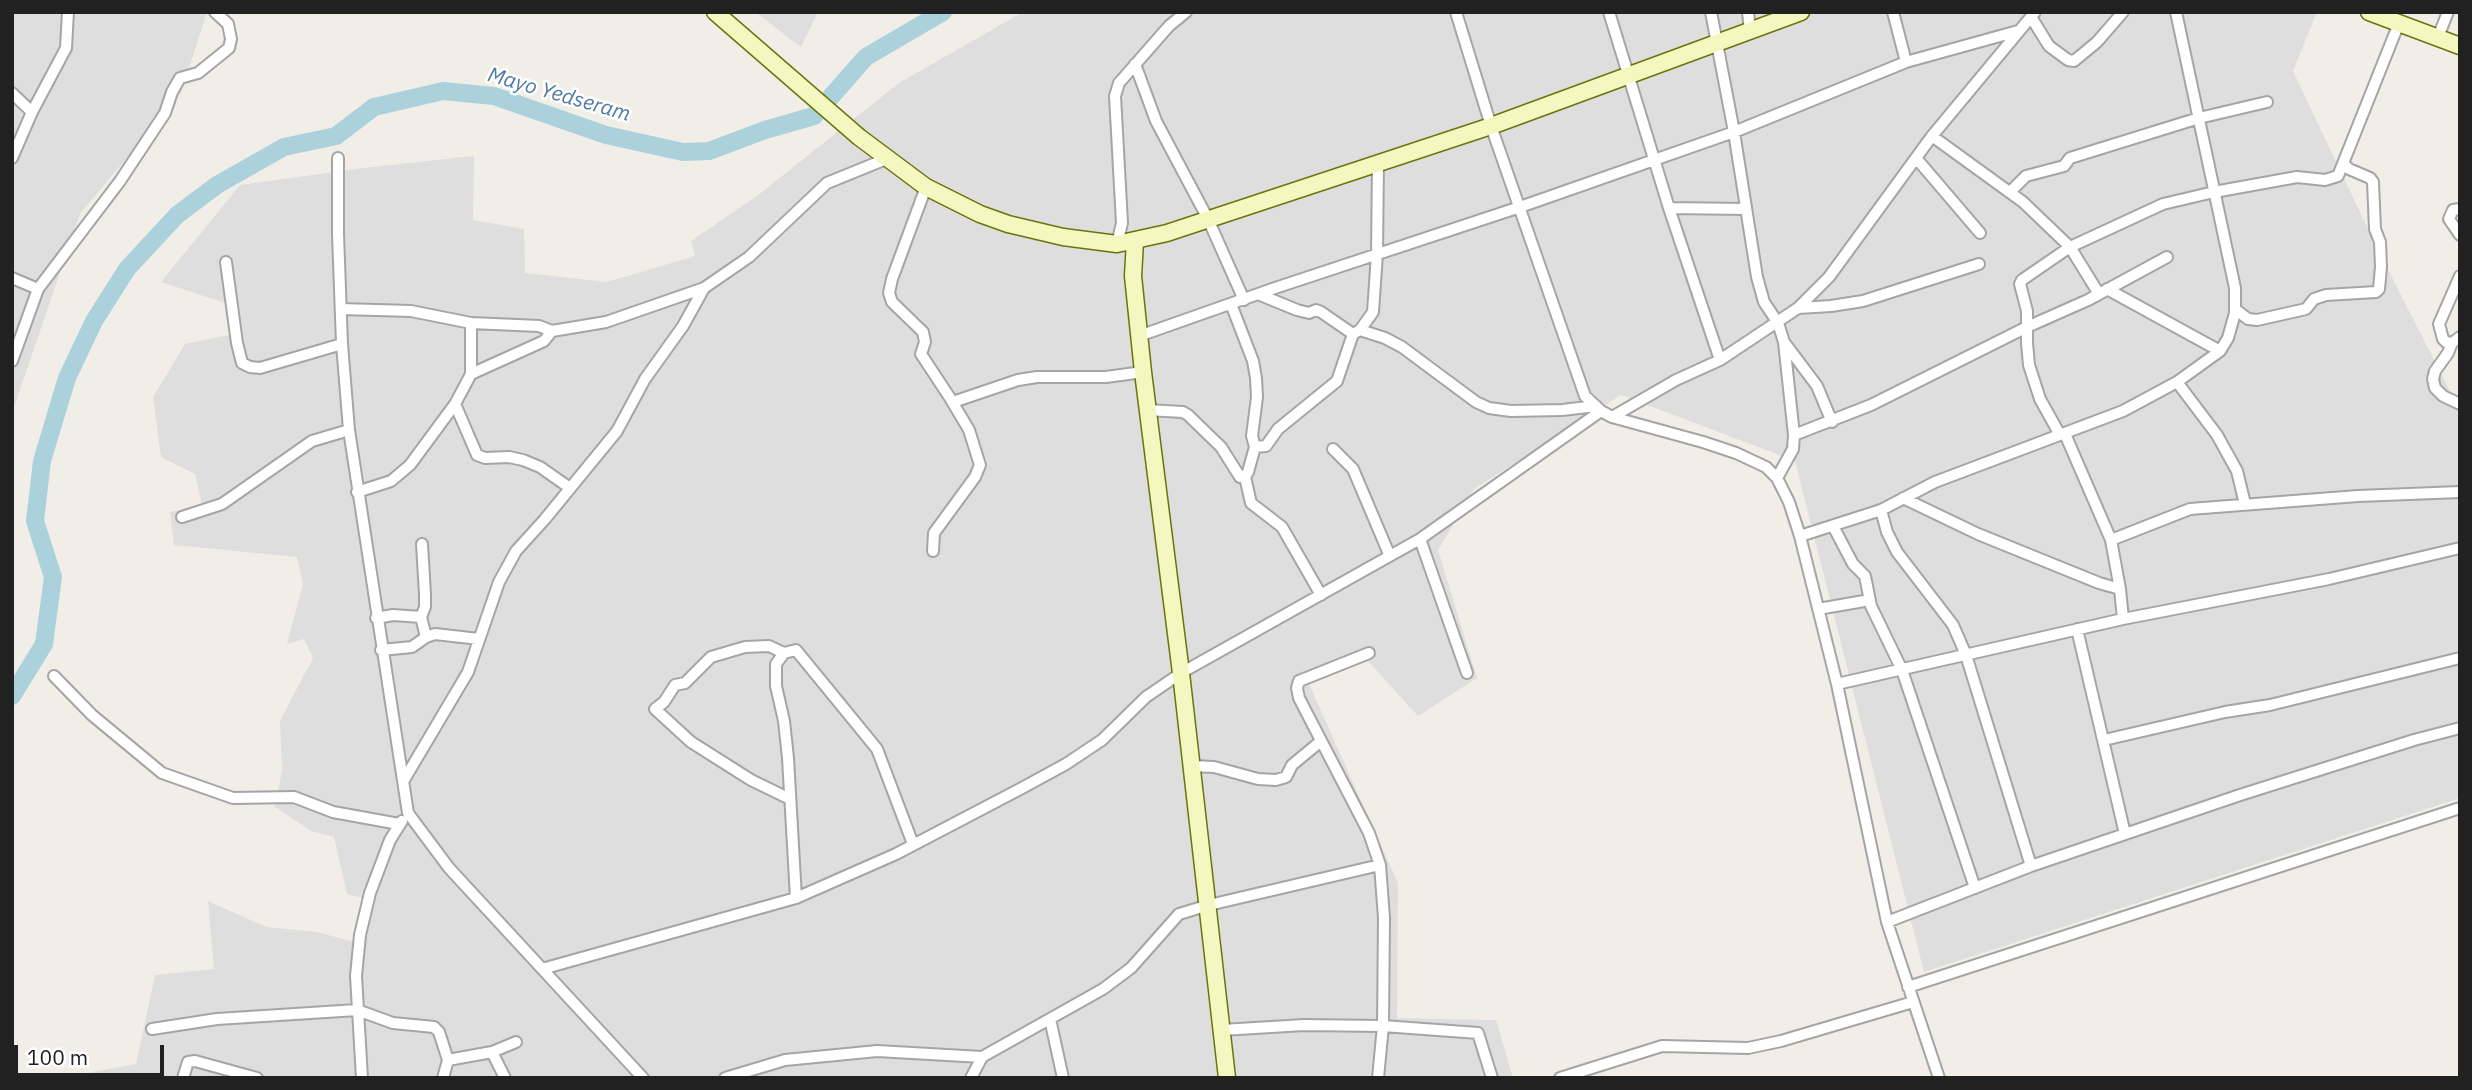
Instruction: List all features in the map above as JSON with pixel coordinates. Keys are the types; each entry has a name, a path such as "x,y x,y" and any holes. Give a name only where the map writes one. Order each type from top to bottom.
{"main road":[{"path":"715,12 859,137 926,187 980,214 1008,224 1063,237 1117,244 1208,219 1491,126 1801,12"},
{"path":"2369,12 2460,46"},
{"path":"1135,241 1133,276 1147,410 1209,905 1227,1078"},
{"path":"1117,244 1133,276"}],"street":[{"path":"12,158 32,111 66,48 68,12"},
{"path":"12,361 38,289 120,181 165,113 180,78 198,74 229,48 231,39 228,24 215,12"},
{"path":"1117,244 1122,223 1115,96 1119,83 1135,64 1169,26 1186,12"},
{"path":"1456,12 1491,126 1585,396 1612,417 1703,442 1766,467 1777,478 1789,502 1837,684 1887,922 1939,1078"},
{"path":"1609,12 1669,208 1720,360"},
{"path":"1711,12 1734,132 1757,277 1764,302 1778,323 1784,342 1794,435 1793,449 1777,478"},
{"path":"1748,12 1750,31"},
{"path":"1893,12 1906,62"},
{"path":"1612,417 1676,380 1720,360 1798,308 1829,277 1932,136 2033,15 2049,46 2068,60 2074,61 2097,42 2123,12"},
{"path":"1800,536 1881,510 1935,482 2123,411 2177,382 2220,351 2228,338 2235,309 2235,288 2176,12"},
{"path":"2438,37 2448,12"},
{"path":"2123,619 2110,540 2062,434 2039,399 2029,365 2027,311 2020,284 2070,247 2163,204 2214,191 2297,177 2325,180 2338,176 2399,23"},
{"path":"1139,336 1734,132 1906,62 2018,31"},
{"path":"1135,64 1156,121 1208,219 1244,300"},
{"path":"12,93 32,111"},
{"path":"2010,192 2026,176 2064,166 2070,158 2199,118 2267,102"},
{"path":"1932,136 2010,192 2070,247 2104,292 2220,351"},
{"path":"338,158 342,344 349,430 408,813 449,868 643,1078"},
{"path":"1916,158 1980,233"},
{"path":"341,309 411,312 471,323 539,326 552,331 606,322 704,288 749,257 827,183 886,159"},
{"path":"1255,447 1266,446 1278,429 1338,381 1357,332 1373,312 1378,163"},
{"path":"2235,309 2248,319 2256,320 2306,309 2314,299 2326,295 2373,292 2379,289 2380,242 2375,229 2373,181 2344,164"},
{"path":"926,187 889,293 892,302 923,332 925,342 921,354 969,430 979,465 975,477 934,533 933,551"},
{"path":"1669,208 1746,209"},
{"path":"2460,209 2453,210 2449,219 2460,235"},
{"path":"1122,223 1135,241"},
{"path":"1794,435 1832,422 2104,292 2167,257"},
{"path":"226,262 242,363 260,368 342,344"},
{"path":"1798,308 1863,301 1979,264"},
{"path":"2460,276 2439,324 2443,339 2456,340 2435,371 2433,379 2435,388 2443,396 2460,404"},
{"path":"12,278 38,289"},
{"path":"404,780 468,671 499,582 516,551 617,431 645,379 683,326 704,288"},
{"path":"1258,294 1297,310 1309,313 1316,310 1357,332 1385,338 1402,347 1476,402 1489,408 1511,411 1598,408"},
{"path":"1231,304 1253,361 1257,397 1252,436 1255,447 1245,477 1251,503 1282,527 1321,595"},
{"path":"357,492 391,481 410,465 455,404 471,374 471,323"},
{"path":"471,374 544,341 552,331"},
{"path":"1784,342 1817,386 1832,422"},
{"path":"953,402 1018,380 1037,377 1106,377 1143,372"},
{"path":"2177,382 2217,435 2236,471 2245,504"},
{"path":"455,404 477,455 485,458 509,457 523,460 540,467 570,488"},
{"path":"542,969 796,898 913,844 1066,764 1102,740 1146,698 1181,673 1420,538 1598,408"},
{"path":"1147,410 1183,412 1188,415 1221,447 1240,477 1245,477"},
{"path":"182,517 222,504 312,441 349,430"},
{"path":"1333,449 1353,469 1389,554"},
{"path":"2110,540 2190,509 2358,496 2460,492"},
{"path":"1903,498 1978,534 2120,589"},
{"path":"1881,510 1897,552 1953,625 1966,655 2031,866"},
{"path":"1833,526 1853,564 1865,576 1870,600 1902,670 1975,888"},
{"path":"1420,538 1467,673"},
{"path":"422,544 425,607 421,617 426,637"},
{"path":"1837,684 2077,629 2329,579 2460,548"},
{"path":"1818,609 1870,600"},
{"path":"376,618 393,615 421,617"},
{"path":"2077,629 2125,834"},
{"path":"382,650 412,647 426,637 435,635 479,639"},
{"path":"790,799 751,780 691,742 655,709 664,702 675,685 685,683 712,657 745,648 769,646 784,653 796,650 877,749 913,844"},
{"path":"784,653 776,664 776,686 784,721 796,898"},
{"path":"1369,653 1299,681 1297,688 1299,698 1369,833 1380,865 1384,918 1383,1026 1378,1078"},
{"path":"2104,740 2225,712 2270,705 2460,658"},
{"path":"54,676 92,715 162,773 233,798 295,797 332,812 399,824"},
{"path":"1887,922 2031,866 2125,834 2414,740 2460,728"},
{"path":"1192,766 1214,766 1258,779 1276,780 1286,777 1292,765 1321,741"},
{"path":"1908,987 2460,808"},
{"path":"362,1078 356,976 360,935 370,892 399,824 408,813"},
{"path":"725,1078 785,1060 877,1051 982,1057 1103,989 1131,968 1179,914 1380,865"},
{"path":"1560,1078 1662,1046 1748,1048 1781,1041 1913,1002"},
{"path":"152,1029 217,1019 357,1010 393,1023 434,1027 439,1031 449,1060 443,1078"},
{"path":"1050,1019 1063,1078"},
{"path":"1222,1030 1304,1024 1478,1033 1492,1078"},
{"path":"449,1060 492,1052 516,1042"},
{"path":"492,1052 505,1078"},
{"path":"971,1078 982,1057"},
{"path":"183,1078 188,1062 195,1061 257,1078"}],"shaded area":[{"path":"12,12 207,12 181,93 80,214 12,413"},
{"path":"755,12 818,12 801,47"},
{"path":"1023,12 2317,12 2293,71 2375,244 2460,411 2460,798 1924,972 1795,461 1621,395 1474,489 1438,550 1477,678 1418,716 1367,660 1308,682 1398,883 1397,1018 1496,1020 1513,1078 87,1078 87,1073 136,1064 155,975 214,969 208,901 266,927 317,932 354,942 365,899 347,894 334,837 311,831 275,807 282,770 280,721 313,658 304,639 287,644 303,584 297,557 174,545 170,512 202,505 195,474 161,457 153,397 185,344 229,335 228,304 161,282 240,185 474,156 473,220 524,229 525,273 607,282 695,256 691,241 757,196 899,83"}],"waterway":[{"name":"Mayo Yedseram","path":"12,696 44,644 53,577 35,521 42,461 67,378 94,321 127,269 177,215 217,185 284,147 336,136 374,107 443,91 494,96 606,135 683,152 709,151 765,130 814,116 866,57 943,12"}]}
